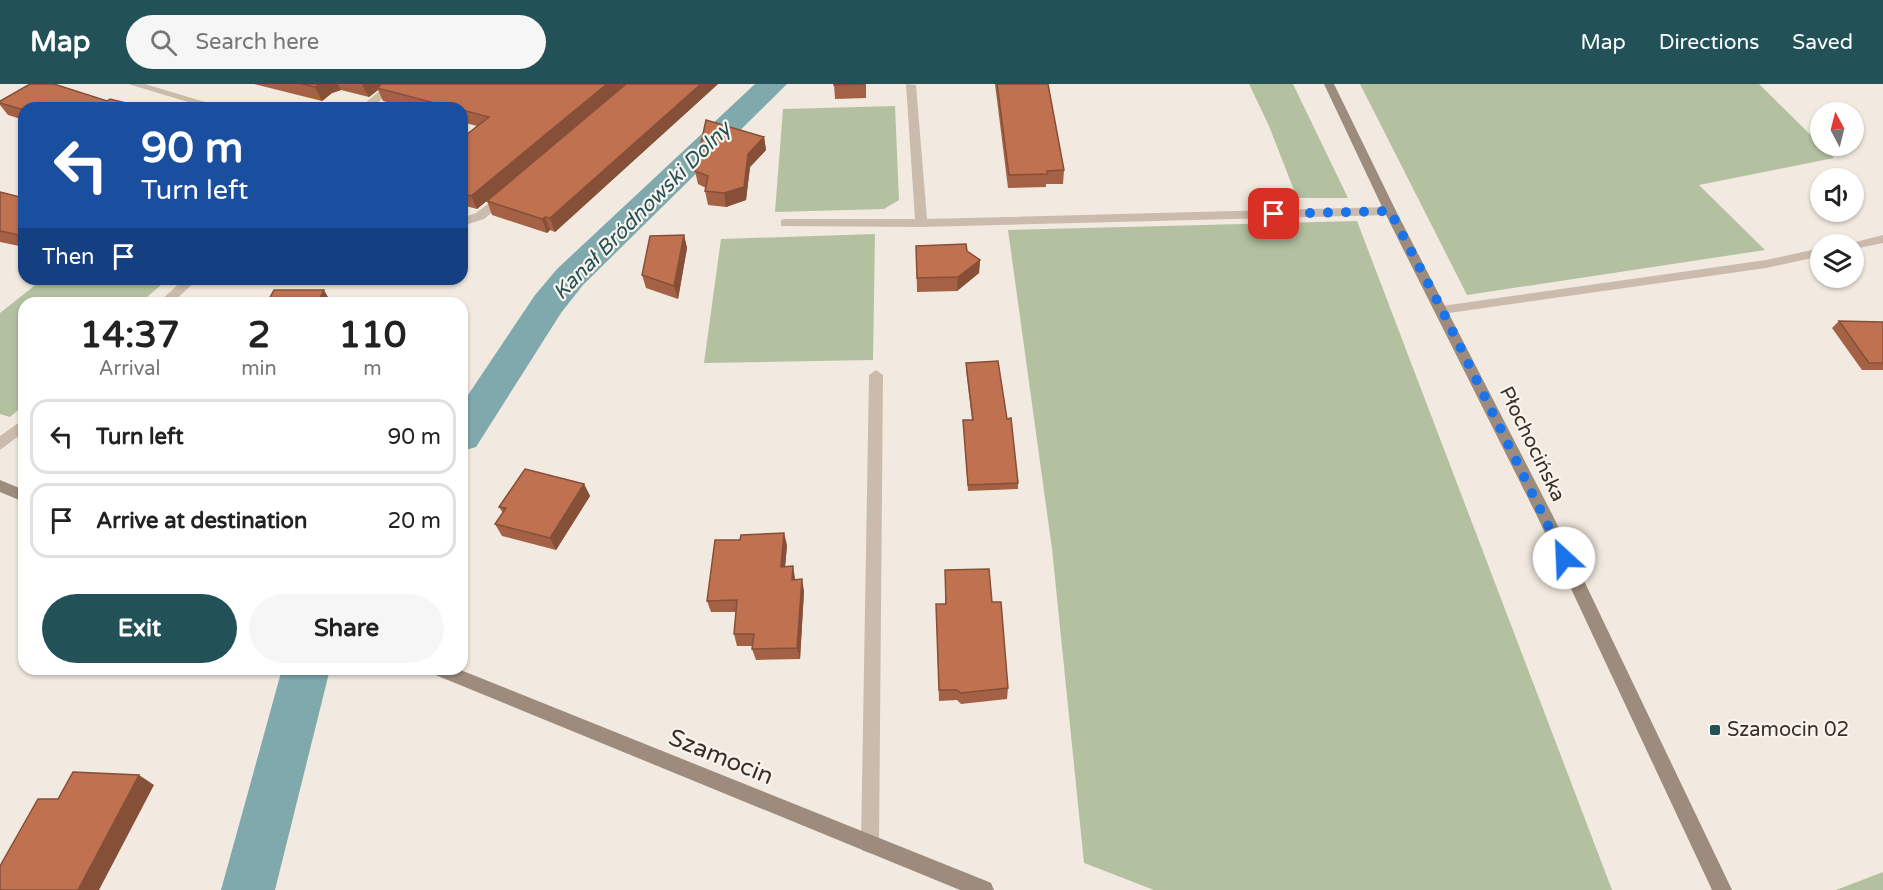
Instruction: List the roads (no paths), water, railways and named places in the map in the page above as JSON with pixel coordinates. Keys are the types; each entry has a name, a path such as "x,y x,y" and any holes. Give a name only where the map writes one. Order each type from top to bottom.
{"main road":[{"name":"Płochocińska","path":"1329,84 1390,211 1545,516 1722,890"},
{"path":"0,486 18,494"},
{"name":"Szamocin","path":"454,675 984,890"}],"lane":[{"path":"133,84 198,102"},
{"path":"372,102 395,84"},
{"path":"911,85 921,223"},
{"path":"468,220 480,216 514,187"},
{"path":"785,223 921,223 1390,211"},
{"path":"1864,243 1883,239"},
{"path":"1442,310 1754,266 1810,254"},
{"path":"171,297 185,285"},
{"path":"870,844 876,375"},
{"path":"0,444 18,429"}],"waterway":[{"name":"Kanał Bródnowski Dolny","path":"468,427 548,304 570,277 772,84"},
{"name":"Kanał Bródnowski Dolny","path":"248,890 304,675"}],"place":[{"name":"Szamocin 02","path":"1715,730"}]}
